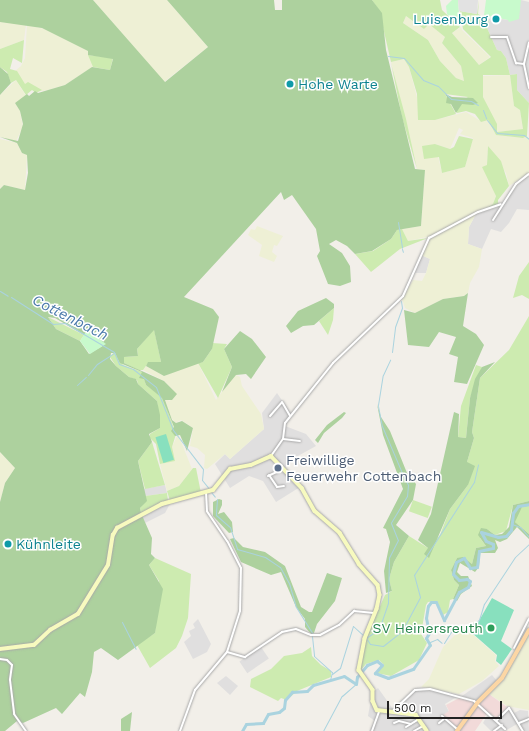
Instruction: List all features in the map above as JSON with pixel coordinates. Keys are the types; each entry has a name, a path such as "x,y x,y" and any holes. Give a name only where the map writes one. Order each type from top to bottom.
{"main road":[{"path":"458,731 477,703 497,684 529,630"}],"street":[{"path":"491,37 507,37 516,64 524,64"},
{"path":"529,43 524,64 529,88"},
{"path":"492,220 501,204 516,184 529,174"},
{"path":"0,649 34,645 50,630 78,614 108,565 113,535 117,528 169,502 206,492 216,487 228,470 254,464 271,456 283,439 284,425 290,416 342,353 378,322 404,296 429,238 481,211 501,204"},
{"path":"270,416 282,402 290,416"},
{"path":"283,439 300,441"},
{"path":"271,456 302,488 315,511 340,533 358,564 378,584 380,595 376,614 365,639 361,674 373,690 373,702 379,712"},
{"path":"283,469 268,476 277,487 284,486"},
{"path":"180,731 195,690 228,652 240,611 241,568 227,541 207,512 206,492"},
{"path":"228,652 245,657 282,632 296,629 311,635 320,635 339,625 354,612 376,614"},
{"path":"514,648 529,619"},
{"path":"0,659 7,660 12,665 10,680 14,714 26,731"},
{"path":"393,711 419,688 460,696 477,703 505,729"},
{"path":"497,720 509,708 523,731"},
{"path":"379,712 393,711 413,714 420,719 427,731"},
{"path":"372,731 379,712"},
{"path":"442,716 458,731"},
{"path":"406,727 420,719"},
{"path":"439,723 444,719"},
{"path":"519,723 529,719"},
{"path":"394,723 399,720 411,724"},
{"path":"494,731 502,725"},
{"path":"414,731 424,726"}],"shaded area":[{"path":"458,0 478,0 477,14 459,11"},
{"path":"521,0 529,2 529,103 517,90 517,74 510,75 506,58 501,51 497,50 487,28 489,20 485,17 509,20 509,22"},
{"path":"529,175 529,210 517,209 509,223 501,232 491,229 482,249 468,244 469,227 476,214 502,206 519,183"},
{"path":"421,255 430,259 426,273 415,273"},
{"path":"277,393 292,415 285,426 306,434 316,446 296,457 283,470 300,487 276,502 263,481 249,476 230,488 215,464 225,454 230,459 264,429 262,413"},
{"path":"165,485 167,493 145,496 143,489"},
{"path":"171,502 165,513 145,523 141,515"},
{"path":"198,619 211,644 207,652 193,659 184,642 191,636 189,631 195,628 193,624"},
{"path":"261,647 269,659 247,673 239,662"},
{"path":"492,675 497,681 477,701 462,696"},
{"path":"226,676 238,686 230,695 217,683"},
{"path":"378,688 393,709 418,689 460,695 445,704 459,731 369,731 375,721 368,716 372,693"},
{"path":"489,694 507,707 497,718 488,712 475,731 459,731 443,715 449,711 446,705 461,697 479,703"},
{"path":"507,706 511,708 514,713 520,710 528,711 529,731 522,731 517,724 505,731 491,731 483,723 488,714 496,720"}],"green space":[{"path":"0,0 93,0 165,82 208,47 167,0 274,0 275,10 282,10 282,0 372,0 382,13 386,50 415,169 425,170 421,226 397,230 391,239 372,251 355,254 347,246 336,240 329,244 342,253 350,266 351,282 340,286 328,284 317,256 320,251 316,229 292,195 284,200 281,192 184,297 213,309 219,317 212,349 203,362 164,376 146,366 148,362 161,362 154,330 137,349 138,356 124,357 124,363 164,381 177,394 172,400 165,400 172,420 176,423 182,421 193,428 187,451 180,435 175,436 171,431 174,427 162,398 146,385 144,379 139,378 142,372 120,363 115,353 111,353 110,359 116,366 129,377 136,379 138,384 157,401 160,415 160,428 149,434 152,442 138,461 147,501 140,508 152,538 151,554 155,558 149,565 163,589 155,633 118,660 101,648 94,652 92,672 85,697 80,693 62,714 56,708 23,723 17,721 5,731 0,731 0,502 5,483 15,468 0,452 0,189 4,185 25,190 28,173 27,155 22,153 17,143 0,137 18,141 23,124 20,111 15,103 27,94 29,96 35,91 38,93 65,85 92,67 110,70 113,59 88,55 88,51 42,28 0,22","holes":["48,317 55,318 84,335 88,330 97,336 104,345 89,354 80,341 56,329"]},
{"path":"93,0 167,0 208,47 164,82"},
{"path":"372,0 440,0 442,10 460,27 452,33 479,65 491,57 463,29 460,11 477,14 479,0 478,14 489,20 487,28 497,50 501,51 506,58 510,75 517,74 517,90 529,103 527,136 523,138 496,135 488,120 481,122 475,114 466,111 457,113 455,104 468,97 445,94 456,114 435,120 418,120 417,94 409,67 404,59 391,62 379,10","holes":["406,16 424,29 429,24 445,37 442,43 461,66 464,81 456,78 440,61 428,40 403,23","483,75 510,75 514,106 520,110 523,129 497,132 497,124 483,97"]},
{"path":"452,0 458,0 460,27 447,14 446,6"},
{"path":"486,0 521,0 519,19 509,22 508,20 484,15"},
{"path":"406,16 424,29 429,23 445,37 442,43 461,66 464,81 456,78 440,61 428,40 403,23"},
{"path":"0,22 26,24 24,40 0,49"},
{"path":"27,25 45,29 89,51 93,67 65,85 48,90 42,91 25,85 15,71 21,66 25,58"},
{"path":"461,27 462,30 490,57 479,65 452,33"},
{"path":"24,40 22,63 13,58 10,69 17,71 25,84 28,82 42,90 36,93 32,90 26,95 16,80 11,83 7,72 0,67 0,49"},
{"path":"88,55 113,58 110,70 93,67"},
{"path":"404,59 409,67 420,109 435,120 466,112 479,120 488,120 496,135 523,138 527,136 529,139 529,173 509,186 506,173 488,146 487,165 496,195 493,205 476,214 469,227 468,244 482,249 479,267 470,283 468,293 464,296 443,299 415,313 405,308 402,299 413,280 422,281 426,273 430,259 421,255 430,239 427,237 408,241 402,229 421,226 425,170 417,169 391,62","holes":["459,128 463,130 460,134 473,138 465,167 442,173 435,144 450,149"]},
{"path":"391,63 406,119 417,169 402,117"},
{"path":"0,67 8,74 11,83 0,95"},
{"path":"510,75 514,106 520,110 523,129 497,132 483,97 483,76"},
{"path":"16,80 26,96 15,103 20,111 23,127 16,141 0,137 0,95"},
{"path":"445,94 452,97 473,98 478,103 473,105 462,104 456,113 451,104 446,103 447,97"},
{"path":"459,136 473,139 465,167 442,173 439,157 424,159 422,146 435,144 450,149 454,147"},
{"path":"0,139 17,143 22,153 27,155 25,190 4,185 0,189"},
{"path":"488,146 501,161 509,186 498,200 498,204 487,208 493,204 496,196 482,167 487,165"},
{"path":"257,226 283,236 277,246 274,245 272,252 277,256 274,262 259,256 262,245 248,235 251,229 255,230"},
{"path":"402,229 408,241 428,238 400,249 371,272 355,254 373,251 391,239 397,230"},
{"path":"529,262 529,299 522,295 513,298 519,276"},
{"path":"468,293 463,326 476,334 484,345 467,384 454,382 458,357 449,354 456,337 439,332 429,347 408,345 404,310 415,313 443,299 464,296"},
{"path":"326,298 334,304 334,308 314,325 303,326 291,333 286,326 298,311"},
{"path":"334,308 333,320 328,335 319,321"},
{"path":"529,316 529,501 513,505 506,531 495,535 487,529 480,538 486,546 476,548 472,564 465,559 457,558 451,570 454,580 459,585 453,599 450,600 448,612 443,615 437,601 428,602 426,605 421,634 427,643 419,660 391,676 377,673 384,665 379,660 366,664 360,671 365,640 385,595 392,591 389,579 394,562 409,536 428,548 440,535 450,509 468,485 467,462 474,438 472,432 480,378 509,350"},
{"path":"48,317 84,335 80,341 56,329"},
{"path":"154,329 161,362 148,363 143,370 139,370 124,363 124,357 138,356 137,349"},
{"path":"87,330 106,344 90,354 80,341"},
{"path":"240,331 252,339 266,357 251,379 246,374 236,375 222,392 232,367 224,349"},
{"path":"212,343 227,344 224,349 232,367 218,398 198,363 203,362 212,349"},
{"path":"114,352 123,365 142,372 146,385 163,398 176,434 172,447 175,461 160,464 156,444 150,438 150,434 160,428 157,401 138,384 137,380 129,377 116,366 110,357"},
{"path":"495,362 480,378 472,432 474,438 467,462 475,466 468,485 450,509 429,558 424,554 428,548 418,540 431,514 454,412 459,414 458,437 466,438 470,398 475,379 482,367"},
{"path":"194,363 198,363 216,400 232,378 236,375 240,377 242,386 261,414 264,429 230,459 225,454 207,469 204,468 205,455 197,448 190,446 193,428 181,420 176,423 171,418 165,399 170,401 173,390 164,381 143,370 146,366 164,376"},
{"path":"476,365 482,367 470,398 466,438 458,437 461,406"},
{"path":"377,404 381,417 390,431 407,473 416,484 413,500 396,525 409,536 394,562 389,579 392,591 386,593 384,571 390,542 386,529 383,528 403,489 383,435"},
{"path":"344,412 346,413 342,418 324,433 318,443 315,440 327,425"},
{"path":"166,434 174,460 163,463 155,437"},
{"path":"178,434 192,469 179,486 167,491 160,464 174,461 172,447"},
{"path":"152,442 165,485 145,489 138,461"},
{"path":"0,452 15,468 5,483 0,502"},
{"path":"193,468 196,468 201,493 170,501 167,491 179,486"},
{"path":"167,493 168,501 141,513 140,508 146,501 145,496"},
{"path":"219,499 222,500 222,505 218,514 224,512 232,522 233,532 229,533 213,516 213,502"},
{"path":"413,500 432,507 428,518 409,511"},
{"path":"529,501 529,506 522,507 515,522 529,534 529,539 517,527 507,539 500,542 495,540 498,548 495,553 480,553 479,567 475,572 460,563 457,572 461,576 468,576 472,586 461,594 457,601 453,599 459,585 454,580 451,570 457,558 463,557 472,564 476,548 486,546 478,535 481,528 487,529 495,535 502,534 509,527 513,505"},
{"path":"529,506 529,534 515,522 516,515 522,507"},
{"path":"234,538 243,547 265,552 285,566 301,607 309,612 312,612 327,573 342,578 335,601 317,624 314,633 311,634 305,627 305,619 296,607 281,572 271,575 241,562 230,539"},
{"path":"155,558 191,574 188,618 182,636 176,648 150,668 137,645 155,633 159,581 149,565"},
{"name":"SV Heinersreuth","path":"492,598 514,610 501,641 512,649 501,665 496,661 497,655 472,633"},
{"path":"529,631 529,710 507,706 489,694 500,682"},
{"path":"458,632 471,633 496,655 495,661 499,666 482,681 459,694 421,687 429,679 443,647"},
{"path":"311,647 312,656 321,665 331,671 331,677 297,691 287,700 281,698 278,701 250,687 251,679 271,669 284,656 302,653"},
{"path":"132,712 130,731 121,731 121,719"}],"waterway":[{"path":"388,56 404,58 423,80 438,86 451,99 471,101 478,105"},
{"path":"483,110 486,118"},
{"path":"487,120 497,133 524,135 529,139"},
{"path":"398,222 402,248"},
{"name":"Cottenbach","path":"0,291 8,296"},
{"name":"Cottenbach","path":"11,297 53,324 65,323 114,352"},
{"path":"392,352 395,327 402,308 401,301"},
{"name":"Cottenbach","path":"114,352 119,364 133,369 156,387 173,430 203,469 202,480 210,490"},
{"path":"88,375 97,364 114,353"},
{"path":"378,405 383,375 390,360"},
{"path":"77,385 86,377"},
{"path":"378,406 382,426 402,473"},
{"path":"403,475 408,485 407,496 391,523 398,540 389,558 388,603 379,629 366,638 370,644 383,646 402,631 420,597 414,575 474,482 478,464"},
{"name":"Cottenbach","path":"211,492 215,497"},
{"name":"Cottenbach","path":"217,499 216,515 230,527 237,549 265,557 280,567 289,583 296,607 312,633"},
{"path":"242,731 246,724 263,723 268,714 279,712 284,708 285,700 292,692 307,691 313,685 344,676 356,684 357,677 367,665 377,661 382,665 375,673 388,678 413,669 430,645 426,638 429,633 426,618 428,606 431,602 436,602 444,620 459,592 468,587 470,581 467,579 459,580 453,574 456,562 464,558 470,568 477,567 479,551 493,548 493,544 486,541 481,532 498,537 506,536 511,530 513,513 518,506 529,504"},
{"path":"512,524 520,527 529,537"},
{"path":"444,643 451,632 456,629 464,630 479,620 484,604 515,557 529,544"},
{"path":"122,622 136,649"},
{"path":"332,674 340,668 353,626 364,636"},
{"name":"Cottenbach","path":"312,636 314,656 332,672 330,680"},
{"path":"430,642 437,639 442,643"},
{"path":"323,731 342,696 356,684"}],"place":[{"name":"Luisenburg","path":"496,19"},
{"name":"Hohe Warte","path":"290,84"},
{"name":"Freiwillige Feuerwehr Cottenbach","path":"278,468"},
{"name":"Kühnleite","path":"8,544"},
{"name":"SV Heinersreuth","path":"491,628"}]}
